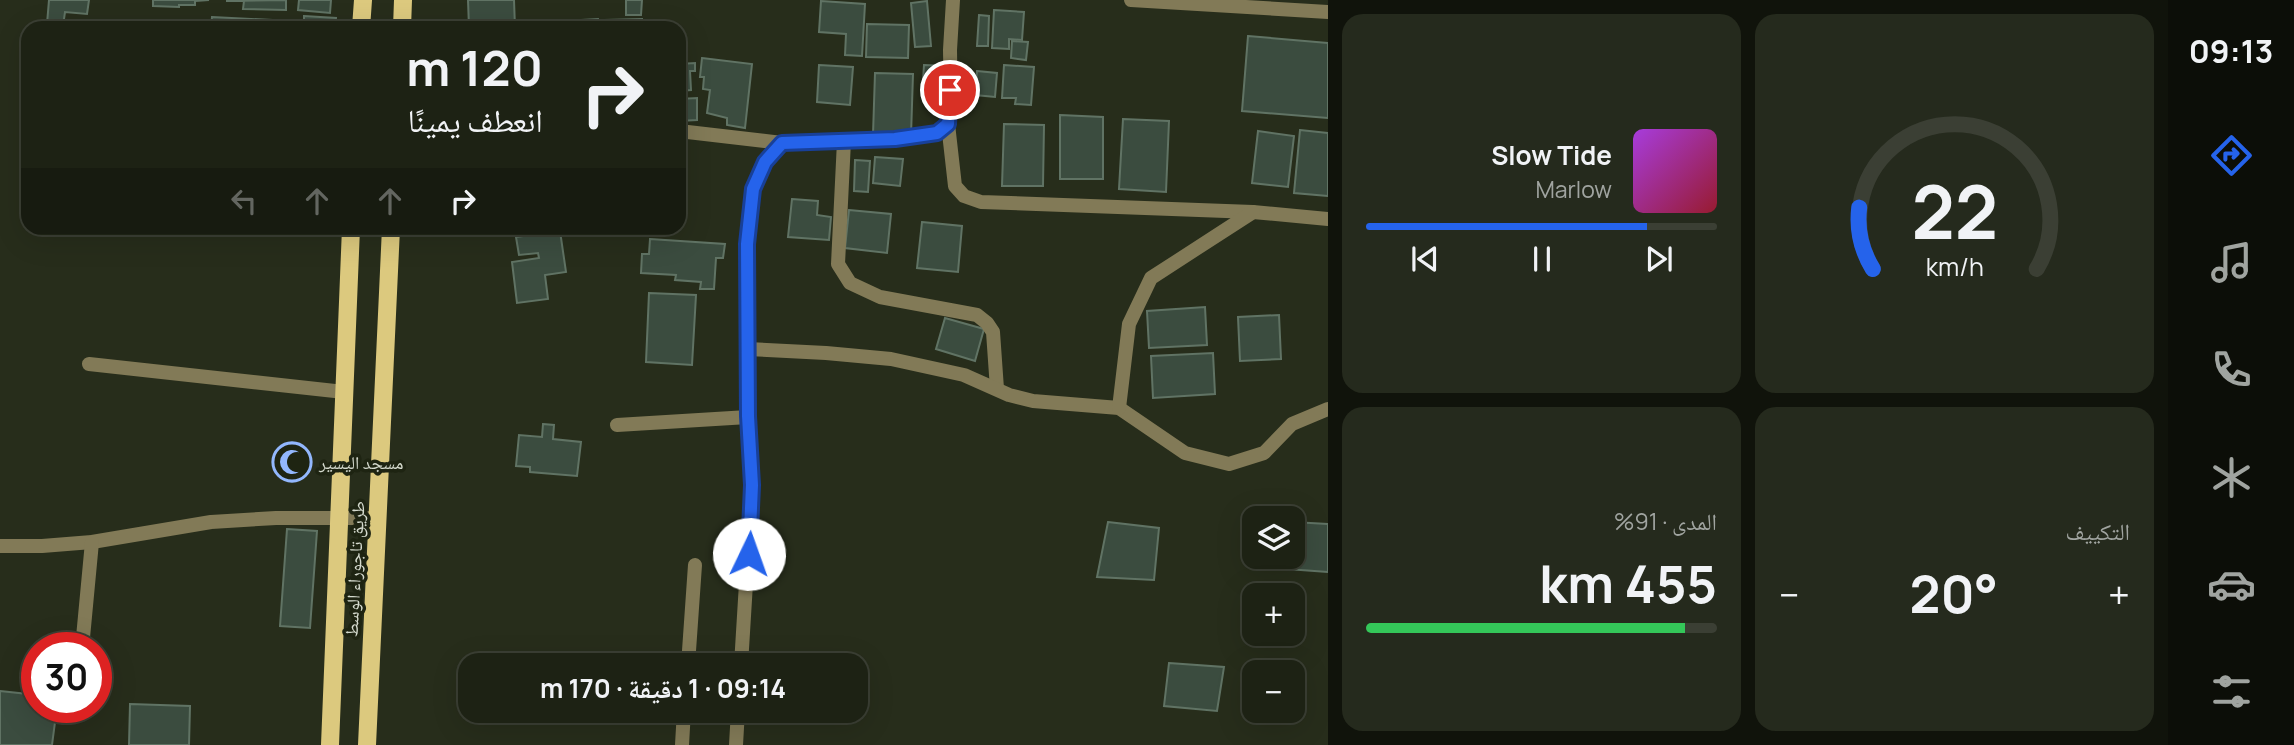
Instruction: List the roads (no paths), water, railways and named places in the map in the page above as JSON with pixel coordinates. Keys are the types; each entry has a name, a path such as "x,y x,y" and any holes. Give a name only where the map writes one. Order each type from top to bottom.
{"main road":[{"path":"362,21 363,0"},
{"path":"402,21 403,0"},
{"path":"330,745 351,235"},
{"name":"طريق تاجوراء الوسط","path":"367,745 391,235"}],"street":[{"path":"953,0 951,110 948,124 955,186 964,196 981,202 1253,212 1328,219"},
{"path":"1131,0 1328,12"},
{"path":"686,132 782,143 895,139 937,133 948,124"},
{"path":"844,141 838,264 850,282 880,297 977,315 993,332 997,389"},
{"path":"742,653 752,485 748,416 747,244 753,189 765,162 782,143"},
{"path":"1119,408 1129,324 1151,278 1253,212"},
{"path":"747,349 891,359 964,374 1009,395 1033,401 1119,408 1185,453 1229,464 1264,453 1292,424 1328,409"},
{"path":"89,364 344,392"},
{"path":"617,425 748,416"},
{"path":"0,547 42,547 92,542 211,522 276,518 377,518"},
{"path":"84,632 92,542"},
{"path":"689,653 695,565"},
{"path":"682,745 683,723"},
{"path":"736,745 737,723"}],"place":[{"name":"مسجد اليسير","path":"292,462"}]}
